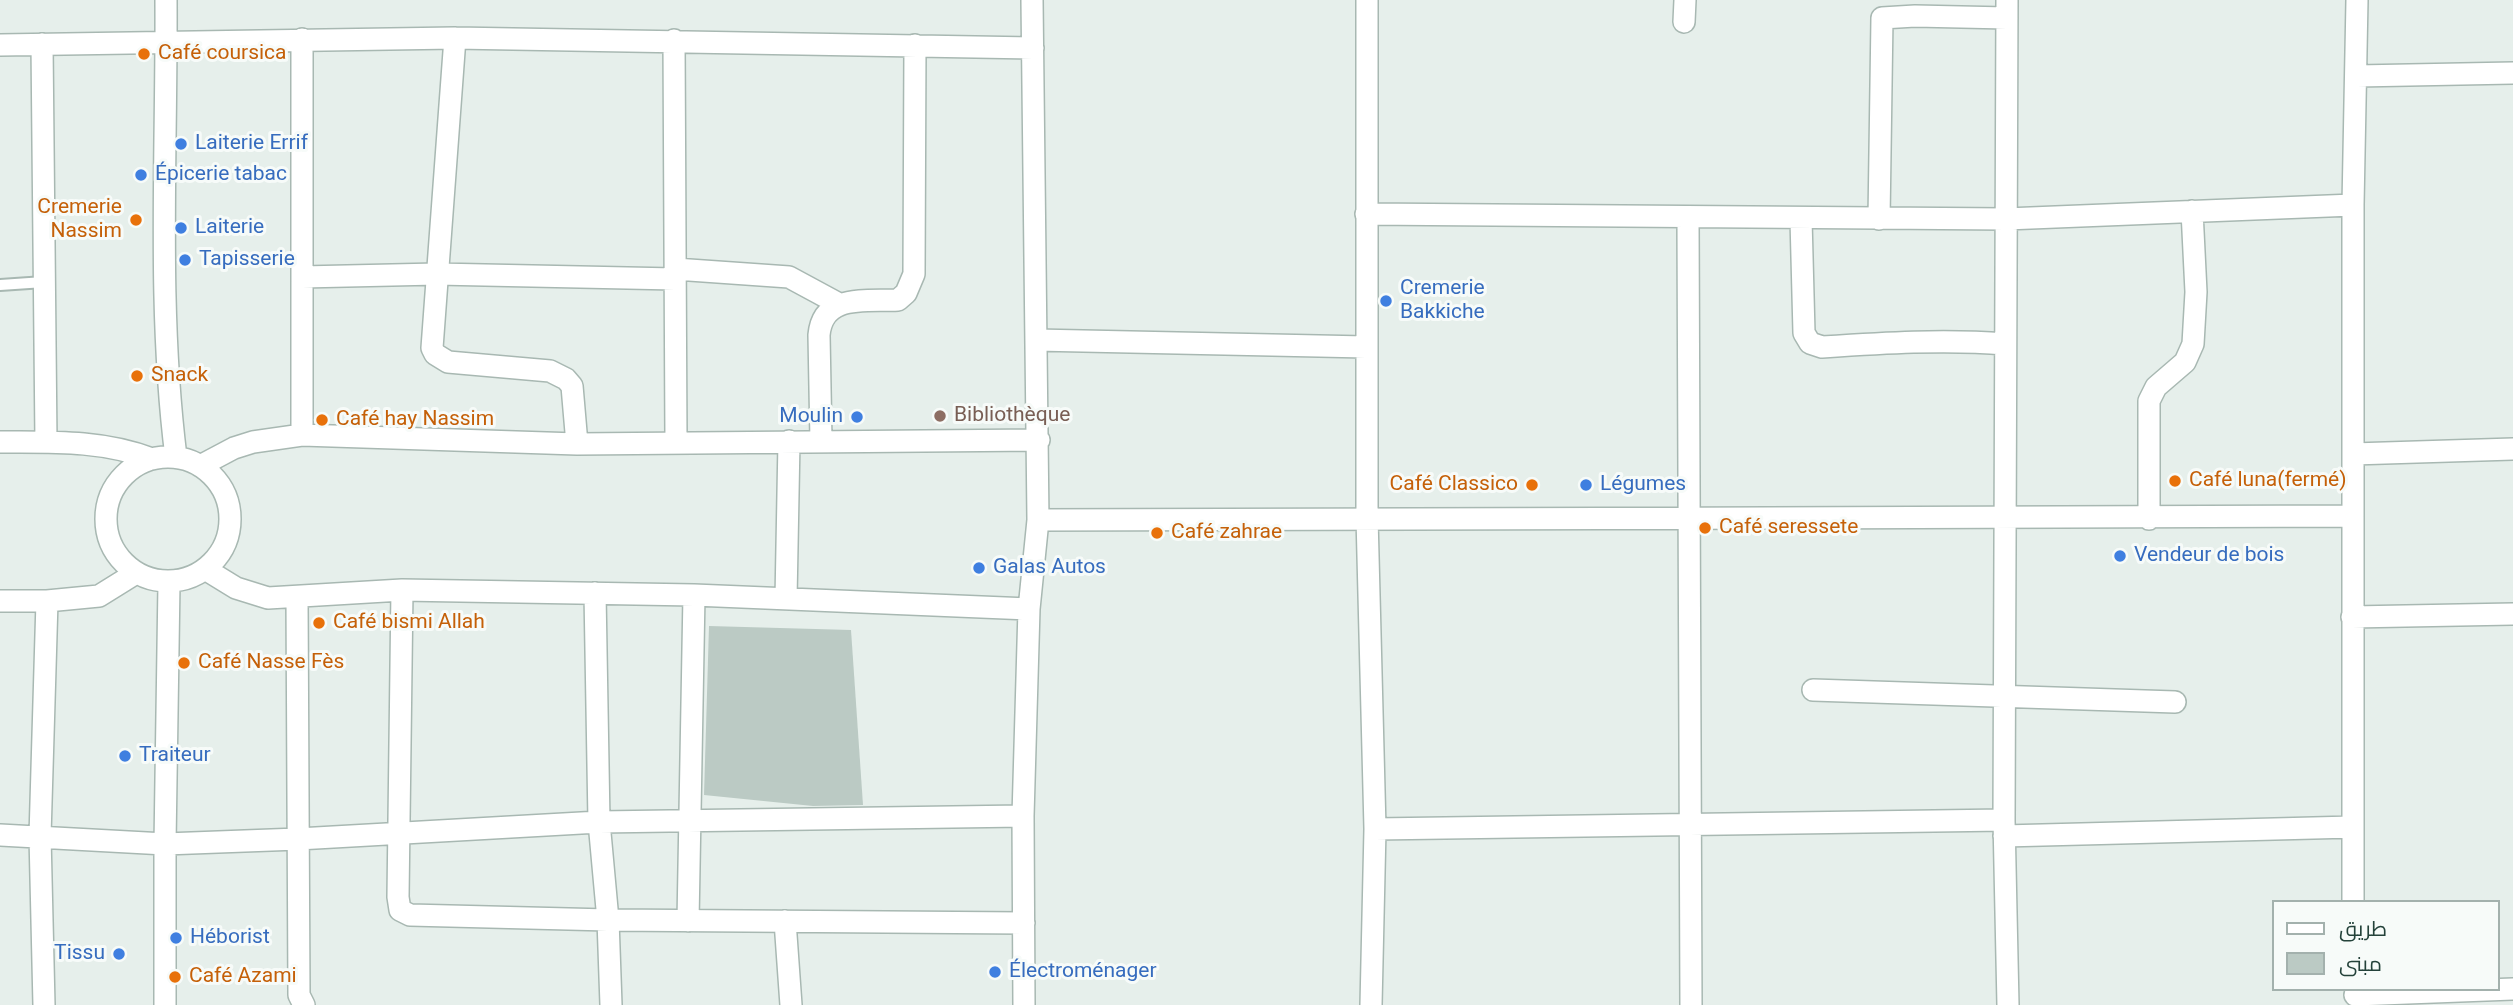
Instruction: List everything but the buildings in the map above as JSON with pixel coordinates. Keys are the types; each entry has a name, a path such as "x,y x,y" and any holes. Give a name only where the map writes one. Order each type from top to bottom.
{"street":[{"path":"166,0 166,346 176,457"},
{"path":"1024,1005 1023,816 1029,609 1038,520 1039,440 1032,0"},
{"path":"1367,0 1367,517 1376,830 1371,1005"},
{"path":"1684,22 1685,0"},
{"path":"2353,900 2353,205 2357,0"},
{"path":"1880,219 1882,18 2007,9 2004,828 2008,1005"},
{"path":"0,45 455,38 1034,48"},
{"path":"455,38 432,348 435,354 448,362 550,371 560,375 572,386 577,444"},
{"path":"302,39 302,435"},
{"path":"674,40 676,442"},
{"path":"42,44 46,442"},
{"path":"302,277 675,274 789,277 839,303 898,300 906,293 914,274 915,45"},
{"path":"2357,76 2513,73"},
{"path":"1366,214 2006,219 2353,205"},
{"path":"2149,519 2149,401 2156,387 2185,362 2193,344 2196,292 2192,211"},
{"path":"1688,218 1691,1005"},
{"path":"1801,219 1804,333 1810,343 1822,347 1918,341 2005,344"},
{"path":"821,442 820,322 826,312 839,303"},
{"path":"1036,340 1366,347"},
{"path":"200,466 234,447 302,435 577,444 1039,440"},
{"path":"0,442 116,447 152,459"},
{"path":"786,599 789,442"},
{"path":"2353,454 2513,449"},
{"path":"176,457 200,466 218,482 228,504 230,528 222,551 205,569 183,580 169,583 136,573 118,557 107,535 106,510 114,488 130,469 152,459 176,457"},
{"path":"1038,520 1691,517 2004,520 2353,516"},
{"path":"205,569 251,595 268,598 402,590 694,595 1029,609"},
{"path":"0,601 47,601 99,596 136,573"},
{"path":"165,1005 164,844 169,583"},
{"path":"402,590 400,910 410,915 608,920 1024,923"},
{"path":"595,593 600,822 608,920 611,1005"},
{"path":"688,921 694,595"},
{"path":"297,597 299,995 304,1005"},
{"path":"44,1005 40,836 47,601"},
{"path":"2353,617 2513,614"},
{"path":"1813,690 2175,702"},
{"path":"0,835 164,844 600,822 1023,816"},
{"path":"1376,830 1689,825 2352,827"},
{"path":"785,921 791,1005"},
{"path":"2354,996 2468,991"}],"lane":[{"path":"0,285 44,282"}],"place":[{"name":"Café coursica","path":"144,54"},
{"name":"Laiterie Errif","path":"181,144"},
{"name":"Épicerie tabac","path":"141,175"},
{"name":"Cremerie Nassim","path":"136,220"},
{"name":"Laiterie","path":"181,228"},
{"name":"Tapisserie","path":"185,260"},
{"name":"Cremerie Bakkiche","path":"1386,301"},
{"name":"Snack","path":"137,376"},
{"name":"Bibliothèque","path":"940,416"},
{"name":"Moulin","path":"857,417"},
{"name":"Café hay Nassim","path":"322,420"},
{"name":"Café luna(fermé)","path":"2175,481"},
{"name":"Café Classico","path":"1532,485"},
{"name":"Légumes","path":"1586,485"},
{"name":"Café seressete","path":"1705,528"},
{"name":"Café zahrae","path":"1157,533"},
{"name":"Vendeur de bois","path":"2120,556"},
{"name":"Galas Autos","path":"979,568"},
{"name":"Café bismi Allah","path":"319,623"},
{"name":"Café Nasse Fès","path":"184,663"},
{"name":"Traiteur","path":"125,756"},
{"name":"Héborist","path":"176,938"},
{"name":"Tissu","path":"119,954"},
{"name":"Électroménager","path":"995,972"},
{"name":"Café Azami","path":"175,977"}]}
